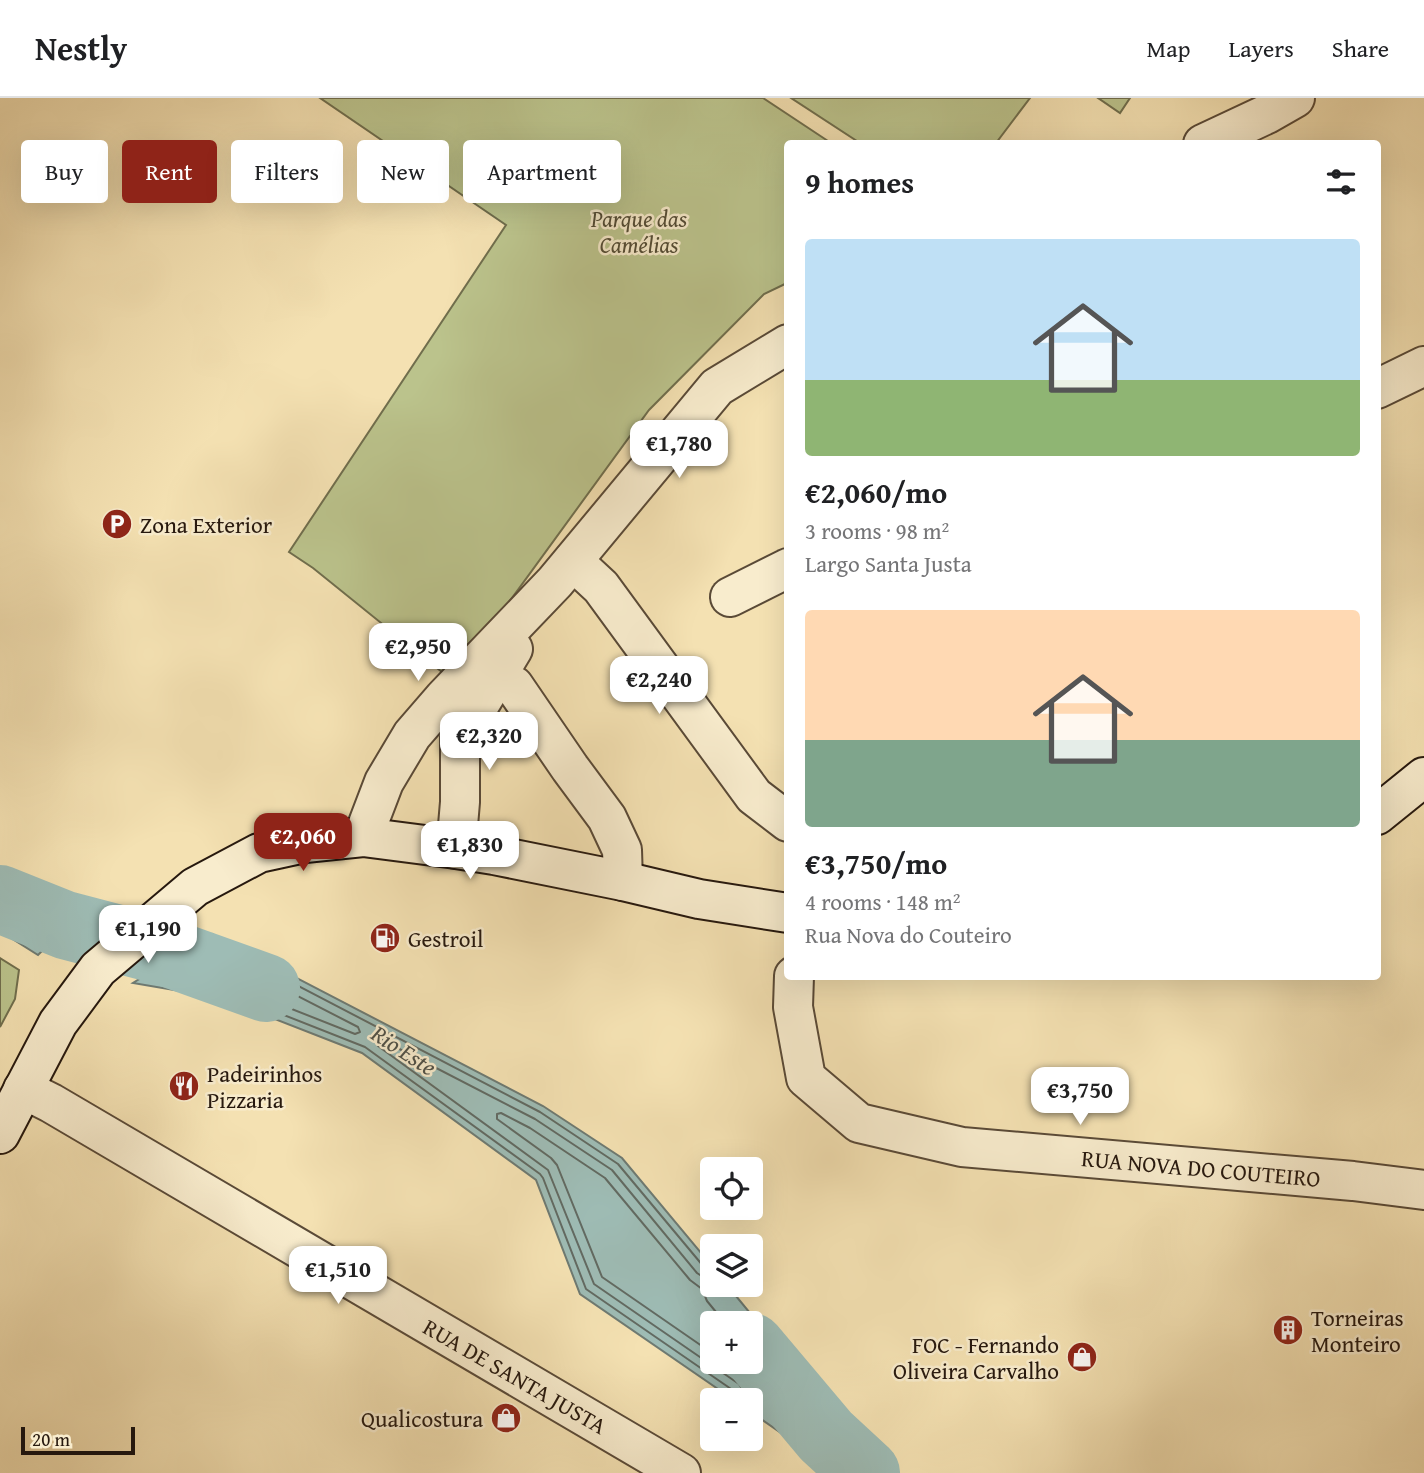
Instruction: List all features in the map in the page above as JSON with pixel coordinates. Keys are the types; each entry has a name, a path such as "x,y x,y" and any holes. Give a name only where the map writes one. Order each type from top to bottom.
{"street":[{"path":"1212,140 1296,98"},
{"path":"363,837 384,782 412,735 444,698 564,571 717,387 784,354"},
{"path":"1381,387 1424,366"},
{"path":"730,597 784,570"},
{"path":"456,849 460,802 460,737 564,571"},
{"path":"564,571 601,587 754,796 784,819"},
{"path":"490,686 501,681 514,686 607,818 622,850 624,881"},
{"path":"1381,812 1424,777"},
{"path":"0,1134 58,1023 92,976 195,887 259,853 304,843 363,837 456,849 784,912"},
{"name":"RUA NOVA DO COUTEIRO","path":"793,980 793,1007 806,1079 859,1124 962,1147 1353,1181 1424,1190"},
{"name":"RUA DE SANTA JUSTA","path":"23,1089 681,1473"}],"green space":[{"name":"Parque das Camélias","path":"320,98 763,98 826,140 784,140 784,284 764,294 649,410 477,646 448,677 313,568 289,552 506,225 474,203 621,203 621,140 463,140 463,196 449,186 449,140 382,140"},
{"path":"791,98 1030,98 998,140 855,140"},
{"path":"1098,98 1130,98 1120,113"},
{"path":"0,958 19,970 15,999 0,1027"}],"water":[{"path":"0,874 93,901 38,955 0,931"},
{"path":"212,934 543,1106 622,1158 700,1252 700,1297 737,1297 748,1311 700,1311 700,1374 763,1374 763,1329 846,1430 830,1467 763,1420 763,1388 717,1388 580,1294 536,1180 362,1053 221,998 133,983"}],"waterway":[{"name":"Rio Este","path":"0,899 65,925 160,950 266,988"},
{"name":"Rio Este","path":"763,1361 826,1436 866,1473"}],"place":[{"name":"Zona Exterior","path":"117,524"},
{"name":"Gestroil","path":"385,938"},
{"name":"Padeirinhos Pizzaria","path":"184,1086"},
{"name":"Torneiras Monteiro","path":"1288,1330"},
{"name":"FOC - Fernando Oliveira Carvalho","path":"1082,1357"},
{"name":"Qualicostura","path":"506,1418"}]}
